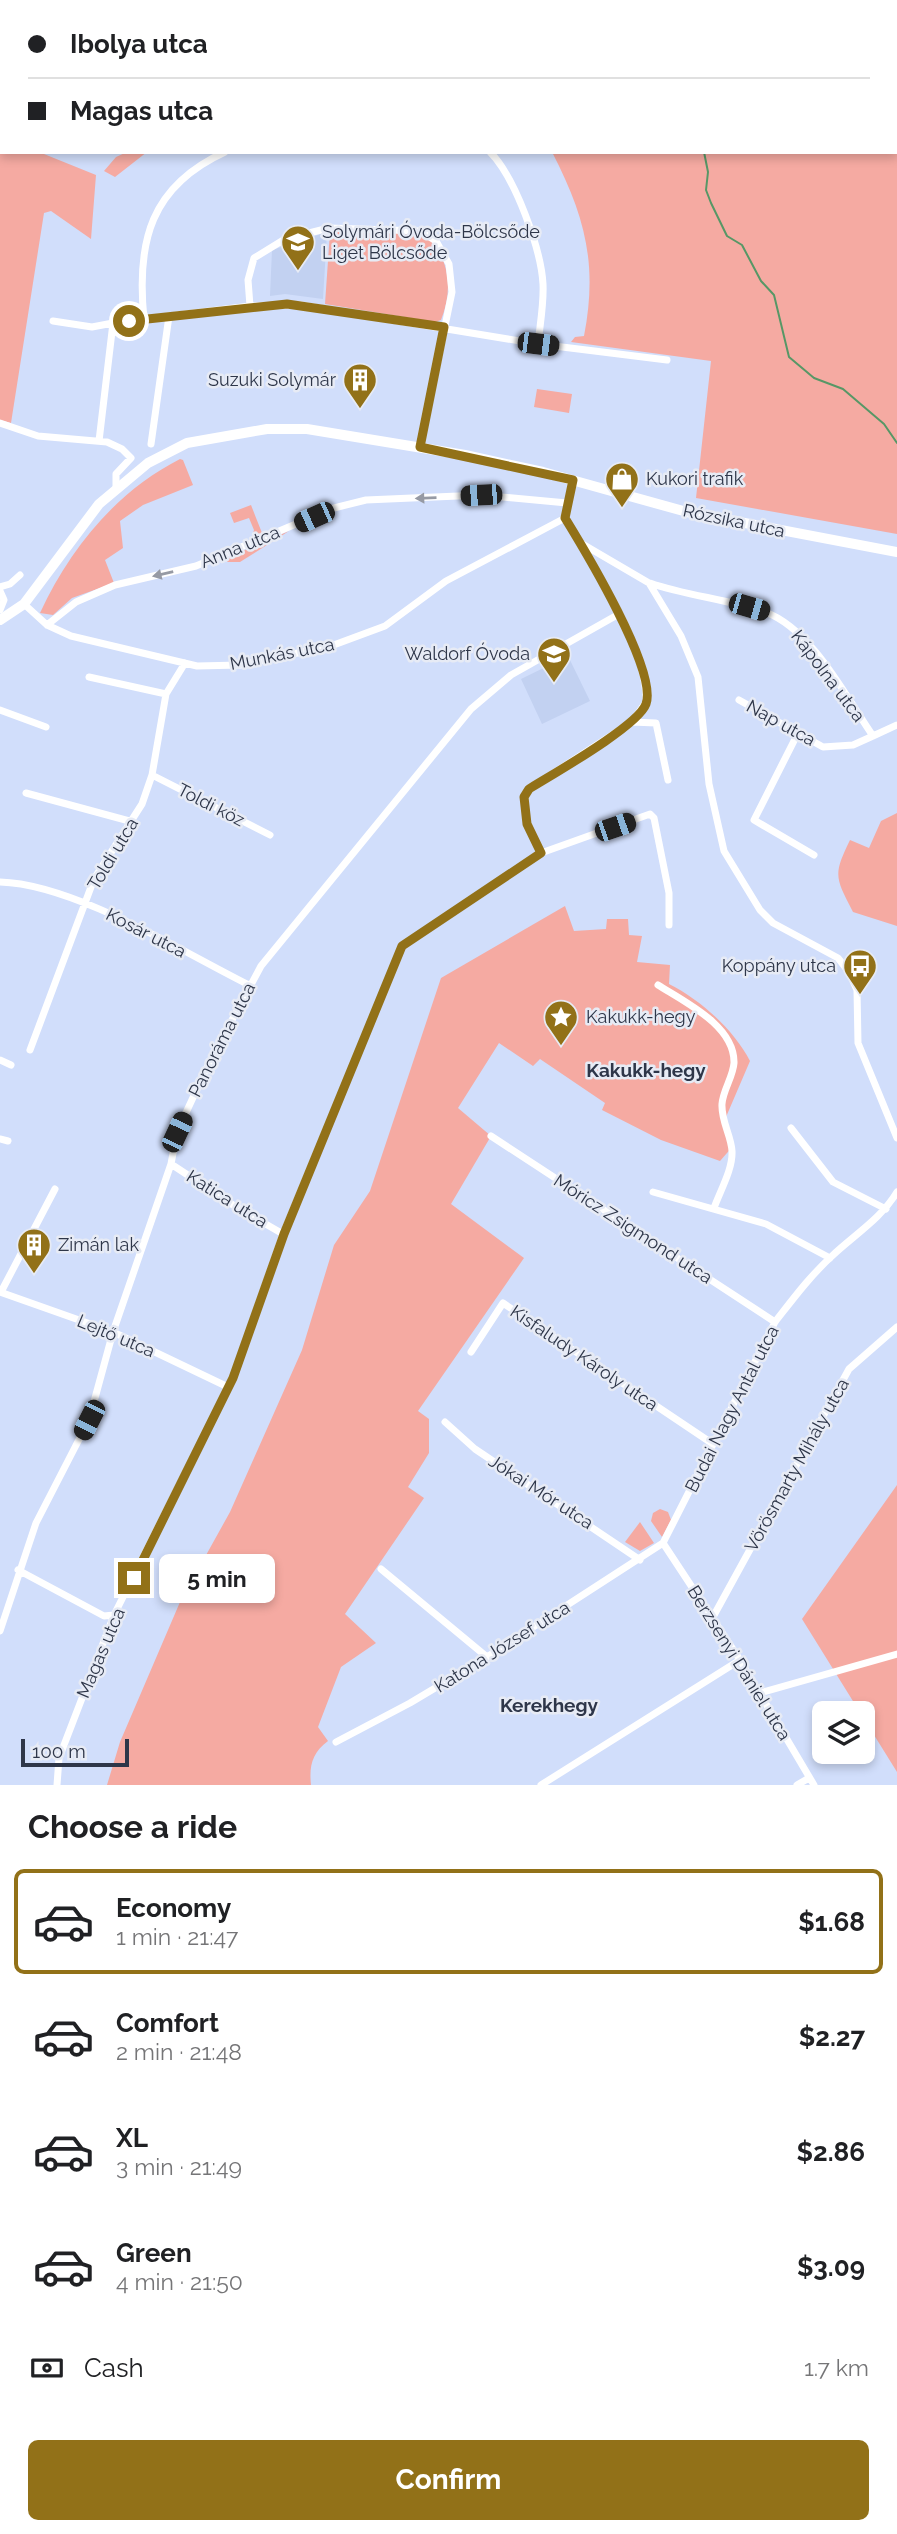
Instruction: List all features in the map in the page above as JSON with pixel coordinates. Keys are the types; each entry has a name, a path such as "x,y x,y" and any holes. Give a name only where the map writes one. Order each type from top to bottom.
{"main road":[{"name":"Rózsika utca","path":"0,620 24,604 83,524 116,488 148,463 179,447 225,434 267,429 307,429 420,447 573,480 687,512 897,552"}],"street":[{"path":"144,318 143,262 157,207 176,185 202,163 221,154"},
{"path":"492,154 506,172 538,256 543,282 538,344"},
{"path":"250,306 249,267 254,258 285,239 329,228 421,230 436,241 452,275 452,292 420,447"},
{"path":"53,321 92,327 250,306 302,305 538,344 667,360"},
{"path":"151,444 169,316"},
{"path":"99,441 113,323"},
{"path":"0,423 38,436 116,445 131,458 116,474 116,488"},
{"path":"541,853 527,824 524,797 529,789 632,722 645,706 646,695 639,662 620,614 565,518 573,480"},
{"name":"Anna utca","path":"47,625 76,602 92,594 115,585 196,566 345,505 366,500 481,495 567,503"},
{"name":"Munkás utca","path":"24,604 47,625 71,636 185,663 209,667 240,665 331,646 385,626 446,581 565,518"},
{"path":"579,542 649,583 681,636 698,677 709,784 724,850 760,910 773,923 838,958 849,972 857,989 858,1043 897,1138"},
{"path":"0,610 4,600 0,589 20,575"},
{"name":"Kápolna utca","path":"649,583 766,612 791,626 808,643 873,736 853,745 823,747"},
{"name":"Panoráma utca","path":"0,1631 18,1570 36,1523 89,1420 113,1332 171,1164 177,1132 261,965 471,709 512,675 620,614"},
{"name":"Toldi utca","path":"30,1050 94,878 133,822 152,775 166,694 185,663"},
{"path":"89,677 166,694"},
{"name":"Nap utca","path":"739,700 823,747"},
{"path":"0,710 46,727"},
{"path":"632,722 656,723 668,780"},
{"path":"873,736 897,725"},
{"path":"798,733 754,820 814,855"},
{"name":"Toldi köz","path":"152,775 270,835"},
{"path":"26,793 133,822"},
{"name":"Magas utca","path":"57,1785 59,1758 114,1615 228,1387 284,1234 402,946 541,853 650,814 654,818 667,883 669,925"},
{"name":"Kosár utca","path":"0,881 26,882 85,903 249,985"},
{"path":"658,985 693,1006 732,1047 734,1065 722,1103 731,1160 714,1208"},
{"path":"0,1060 11,1065"},
{"path":"791,1128 833,1182 886,1209"},
{"name":"Móricz Zsigmond utca","path":"491,1136 775,1322"},
{"name":"Katica utca","path":"171,1164 233,1205 284,1234"},
{"path":"1,1292 55,1189"},
{"path":"653,1192 765,1224 830,1258"},
{"name":"Budai Nagy Antal utca","path":"663,1543 775,1322 830,1258 886,1209 897,1192"},
{"name":"Lejtő utca","path":"1,1292 113,1332 228,1387"},
{"name":"Kisfaludy Károly utca","path":"471,1352 503,1303 713,1444"},
{"name":"Vörösmarty Mihály utca","path":"713,1617 849,1369 897,1326"},
{"name":"Jókai Mór utca","path":"445,1422 475,1449 640,1560"},
{"name":"Berzsenyi Dániel utca","path":"663,1543 740,1660 814,1785"},
{"name":"Katona József utca","path":"335,1742 410,1703 487,1657 663,1543"},
{"path":"381,1569 487,1657"},
{"path":"18,1570 104,1616 114,1615"},
{"path":"760,1693 897,1654"},
{"path":"541,1785 740,1660"},
{"path":"797,1785 809,1777"}],"shaded area":[{"path":"0,154 44,154 96,175 91,239 51,211 44,213 11,423 0,420"},
{"path":"123,154 144,154 115,177 104,171 116,157"},
{"path":"553,154 897,154 897,534 696,498 711,361 571,342 575,337 584,336 590,286 589,263 580,219"},
{"path":"395,230 428,237 441,256 448,287 441,320 435,322 325,304 330,232"},
{"name":"Solymári Óvoda-Bölcsőde Liget Bölcsőde","path":"327,232 323,299 285,294 270,296 272,250"},
{"path":"537,389 572,394 569,413 534,407"},
{"path":"180,459 183,460 193,485 143,505 120,521 123,548 105,560 114,583 72,598 53,615 40,613 66,566 98,524 136,487"},
{"path":"251,505 262,533 252,537 254,530 249,518 234,523 230,513"},
{"path":"289,531 240,562 227,562 231,556"},
{"path":"568,656 590,701 542,724 521,679"},
{"path":"897,813 897,926 853,912 838,876 850,840 869,848 881,821"},
{"path":"565,906 574,931 606,929 607,919 628,919 629,935 642,936 637,962 670,965 669,984 693,998 716,1017 743,1049 750,1061 726,1117 734,1145 720,1161 661,1140 602,1110 605,1103 540,1059 533,1066 499,1043 458,1108 491,1136 451,1204 524,1258 418,1411 429,1419 429,1453 408,1487 424,1498 345,1614 376,1643 341,1667 318,1727 328,1741 318,1750 313,1760 311,1785 107,1785 120,1742 180,1602 230,1512 302,1350 334,1245 370,1191 441,978"},
{"path":"897,1485 897,1772 875,1737 875,1701 853,1701 802,1619"},
{"path":"660,1509 668,1512 671,1520 662,1537 651,1521 653,1513"},
{"path":"640,1522 654,1543 640,1551 625,1542"}],"waterway":[{"path":"704,154 708,172 706,190 711,203 727,236 742,245 761,281 774,295 789,357 814,378 843,389 884,424 897,443"}],"place":[{"name":"Solymári Óvoda-Bölcsőde Liget Bölcsőde","path":"298,272"},
{"name":"Suzuki Solymár","path":"360,410"},
{"name":"Kukori trafik","path":"622,509"},
{"name":"Waldorf Óvoda","path":"554,684"},
{"name":"Koppány utca","path":"860,996"},
{"name":"Kakukk-hegy","path":"561,1047"},
{"name":"Zimán lak","path":"34,1275"}],"district":[{"name":"Kakukk-hegy","path":"646,1070"},
{"name":"Kerekhegy","path":"549,1705"}],"route":[{"path":"129,321 287,304 444,327 420,447 497,461 573,480 565,518 620,614 639,662 646,695 645,706 632,722 529,789 523,805 527,824 541,853 402,946 284,1234 233,1378 180,1480 134,1578"}]}
